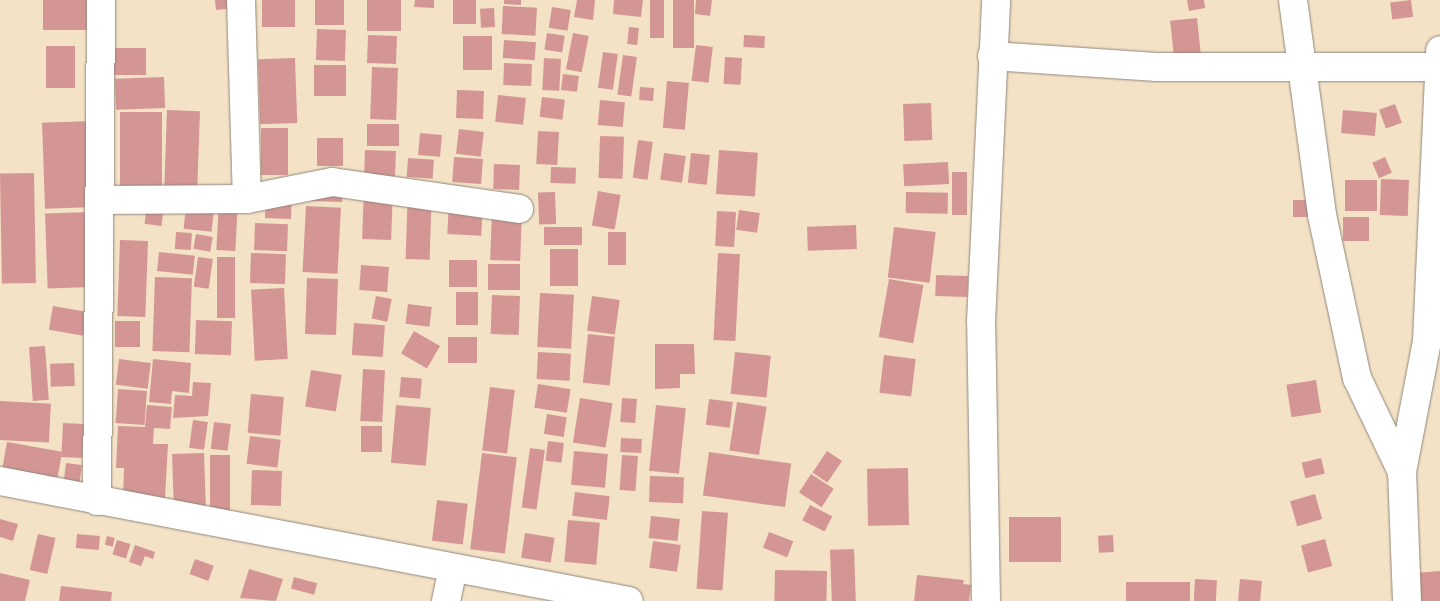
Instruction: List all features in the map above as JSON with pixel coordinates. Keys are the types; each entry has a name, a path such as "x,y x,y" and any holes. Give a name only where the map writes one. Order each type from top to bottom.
{"street":[{"path":"97,501 101,0"},
{"path":"241,0 247,199"},
{"path":"986,601 981,322 996,0"},
{"path":"1293,0 1300,68 1322,215 1357,378 1402,472"},
{"path":"1407,601 1402,472 1427,341 1438,167 1440,50"},
{"path":"992,56 1157,67 1300,68 1440,66"},
{"path":"100,200 247,199 332,182 519,208"},
{"path":"0,480 97,501 629,601"},
{"path":"446,601 453,568"}],"building":[{"path":"43,0 90,0 90,30 43,30"},
{"path":"215,0 244,0 245,7 216,10"},
{"path":"262,0 295,0 295,27 262,27"},
{"path":"315,0 344,0 344,25 315,25"},
{"path":"367,0 401,0 401,31 367,31"},
{"path":"415,0 434,0 434,8 414,7"},
{"path":"453,0 476,0 476,24 453,24"},
{"path":"504,0 521,0 521,5 504,4"},
{"path":"577,0 595,0 593,20 574,17"},
{"path":"614,0 643,0 641,17 613,14"},
{"path":"650,0 664,0 664,38 650,38"},
{"path":"673,0 694,0 694,48 673,48"},
{"path":"696,0 712,0 710,16 695,14"},
{"path":"1187,0 1204,0 1205,8 1189,11"},
{"path":"1411,0 1413,17 1392,19 1390,3"},
{"path":"503,6 537,8 535,36 502,34"},
{"path":"552,7 571,10 567,31 549,28"},
{"path":"494,8 495,27 481,28 480,9"},
{"path":"1197,18 1201,56 1174,59 1170,21"},
{"path":"629,27 639,28 637,45 627,44"},
{"path":"317,29 346,30 345,61 316,60"},
{"path":"547,33 565,36 562,53 544,50"},
{"path":"573,33 589,36 582,72 566,69"},
{"path":"368,35 397,36 396,64 367,63"},
{"path":"744,35 765,36 764,48 743,47"},
{"path":"463,36 492,36 492,70 463,70"},
{"path":"504,40 536,42 535,60 503,58"},
{"path":"696,45 713,47 708,83 692,81"},
{"path":"46,46 75,46 75,88 46,88"},
{"path":"112,48 146,48 146,75 112,75"},
{"path":"603,52 618,54 613,90 598,88"},
{"path":"623,55 637,57 631,97 617,95"},
{"path":"725,57 742,58 741,85 724,84"},
{"path":"295,58 297,123 260,124 258,59"},
{"path":"544,58 561,59 559,91 542,90"},
{"path":"504,63 532,64 531,86 503,85"},
{"path":"314,65 346,65 346,96 314,96"},
{"path":"372,67 398,68 396,120 370,119"},
{"path":"563,74 579,76 577,92 561,90"},
{"path":"164,77 165,108 116,110 115,79"},
{"path":"667,81 689,83 685,130 663,128"},
{"path":"640,87 654,88 653,101 639,100"},
{"path":"457,90 484,91 483,119 456,118"},
{"path":"498,95 526,98 523,125 495,122"},
{"path":"542,97 565,100 562,120 540,117"},
{"path":"600,100 625,102 623,127 598,125"},
{"path":"931,103 932,140 904,141 903,104"},
{"path":"1395,104 1402,123 1386,129 1379,110"},
{"path":"167,110 200,111 197,191 164,190"},
{"path":"1343,110 1377,113 1375,136 1341,133"},
{"path":"120,112 162,112 162,189 120,189"},
{"path":"92,121 95,207 45,209 42,123"},
{"path":"367,124 399,124 399,146 367,146"},
{"path":"261,128 288,128 288,175 261,175"},
{"path":"459,129 484,132 481,157 456,154"},
{"path":"538,131 559,132 557,165 536,164"},
{"path":"420,133 442,135 440,157 418,155"},
{"path":"600,136 624,137 623,179 599,178"},
{"path":"317,138 343,138 343,166 317,166"},
{"path":"638,140 653,142 648,180 633,178"},
{"path":"365,150 396,151 395,176 364,175"},
{"path":"719,150 758,153 755,197 716,194"},
{"path":"664,153 686,156 682,183 660,180"},
{"path":"691,153 710,155 707,185 688,183"},
{"path":"454,157 483,159 481,184 452,182"},
{"path":"1385,157 1392,173 1379,178 1372,163"},
{"path":"408,158 434,160 433,179 407,177"},
{"path":"948,162 949,184 904,186 903,164"},
{"path":"494,164 520,165 519,190 493,189"},
{"path":"551,167 576,168 575,184 550,183"},
{"path":"952,172 967,172 967,215 952,215"},
{"path":"34,173 36,283 2,284 0,174"},
{"path":"1381,179 1409,180 1408,216 1380,215"},
{"path":"311,180 343,181 342,202 310,201"},
{"path":"1345,180 1377,180 1377,211 1345,211"},
{"path":"364,186 393,187 391,240 362,239"},
{"path":"266,189 292,190 291,219 265,218"},
{"path":"408,189 432,190 430,260 406,259"},
{"path":"598,191 621,195 615,229 592,225"},
{"path":"555,192 556,224 539,225 538,193"},
{"path":"906,192 948,193 948,214 906,213"},
{"path":"187,197 215,200 212,232 184,229"},
{"path":"219,200 238,201 235,251 216,250"},
{"path":"1293,200 1311,200 1311,217 1293,217"},
{"path":"449,201 483,203 481,236 447,234"},
{"path":"147,204 164,206 161,226 145,224"},
{"path":"306,206 341,208 337,274 303,272"},
{"path":"492,209 522,210 520,261 490,260"},
{"path":"739,210 760,213 757,233 736,230"},
{"path":"717,211 736,212 734,247 715,246"},
{"path":"90,212 93,287 48,289 45,214"},
{"path":"1343,217 1369,217 1369,241 1343,241"},
{"path":"255,223 288,224 287,251 254,250"},
{"path":"856,225 857,249 808,251 807,227"},
{"path":"544,227 582,227 582,245 544,245"},
{"path":"894,227 936,232 929,283 888,278"},
{"path":"176,232 192,233 191,250 175,249"},
{"path":"608,232 626,232 626,265 608,265"},
{"path":"196,234 213,237 210,252 193,249"},
{"path":"120,240 148,241 145,317 117,316"},
{"path":"550,249 578,249 578,286 550,286"},
{"path":"159,252 195,256 193,275 157,271"},
{"path":"251,253 286,254 285,284 250,283"},
{"path":"718,253 740,254 735,341 713,340"},
{"path":"198,257 213,259 209,289 194,287"},
{"path":"217,257 235,257 235,318 217,318"},
{"path":"449,260 477,260 477,287 449,287"},
{"path":"488,264 520,264 520,290 488,290"},
{"path":"361,265 389,267 387,292 359,290"},
{"path":"936,275 968,276 967,297 935,296"},
{"path":"155,277 192,278 189,352 152,351"},
{"path":"307,278 338,279 336,335 305,334"},
{"path":"889,279 923,285 913,343 879,337"},
{"path":"284,288 288,359 255,361 251,290"},
{"path":"456,292 478,292 478,325 456,325"},
{"path":"540,293 574,295 571,349 537,347"},
{"path":"492,295 520,296 519,335 491,334"},
{"path":"376,296 392,299 387,322 372,319"},
{"path":"592,296 620,300 615,335 587,331"},
{"path":"408,304 432,307 429,327 406,324"},
{"path":"53,306 87,312 83,336 49,330"},
{"path":"196,320 232,321 231,355 195,354"},
{"path":"115,321 140,321 140,347 115,347"},
{"path":"354,323 385,325 383,357 352,355"},
{"path":"414,331 440,346 427,369 401,354"},
{"path":"588,334 615,337 610,386 583,383"},
{"path":"448,337 477,337 477,363 448,363"},
{"path":"655,344 694,344 695,374 680,374 680,388 655,389"},
{"path":"45,346 49,400 33,401 29,347"},
{"path":"538,352 571,354 570,381 537,379"},
{"path":"735,352 771,356 766,398 731,394"},
{"path":"884,355 916,359 911,397 879,393"},
{"path":"119,359 151,363 148,389 116,385"},
{"path":"153,359 191,363 189,393 172,391 171,404 149,402"},
{"path":"74,363 75,386 51,387 50,364"},
{"path":"363,369 385,370 382,422 360,421"},
{"path":"311,370 342,375 336,411 305,407"},
{"path":"401,377 422,379 420,399 399,397"},
{"path":"1316,380 1321,413 1292,417 1286,385"},
{"path":"193,382 211,383 208,416 173,418 175,395 192,396"},
{"path":"538,384 571,389 567,413 534,408"},
{"path":"490,387 515,390 507,454 482,451"},
{"path":"118,389 147,391 145,425 116,423"},
{"path":"251,394 284,397 280,436 248,433"},
{"path":"580,398 613,403 606,448 573,442"},
{"path":"622,398 637,399 635,423 620,422"},
{"path":"709,399 733,402 730,428 706,425"},
{"path":"0,401 51,404 49,443 0,440"},
{"path":"737,402 767,407 759,455 729,450"},
{"path":"147,405 172,407 170,429 154,428 153,444 168,444 165,498 123,496 124,468 116,468 118,426 145,427"},
{"path":"396,405 431,408 426,466 391,463"},
{"path":"656,405 686,408 679,474 649,471"},
{"path":"547,414 567,417 564,437 544,434"},
{"path":"193,420 208,422 204,450 189,448"},
{"path":"214,422 231,424 228,451 211,449"},
{"path":"63,423 84,424 82,458 61,457"},
{"path":"361,426 382,426 382,452 361,452"},
{"path":"250,436 281,440 277,468 247,464"},
{"path":"621,438 642,439 641,453 620,452"},
{"path":"548,441 564,443 561,463 546,461"},
{"path":"7,442 62,452 57,478 2,469"},
{"path":"530,448 545,450 537,510 522,507"},
{"path":"574,451 608,454 605,488 571,485"},
{"path":"827,451 842,461 827,483 812,473"},
{"path":"709,452 791,464 785,507 703,496"},
{"path":"204,453 206,508 174,509 172,454"},
{"path":"482,453 517,457 505,554 470,549"},
{"path":"210,455 230,455 230,510 210,510"},
{"path":"622,455 638,456 636,491 620,490"},
{"path":"1321,458 1325,474 1305,478 1302,463"},
{"path":"66,463 82,465 80,484 64,482"},
{"path":"908,468 909,525 868,526 867,469"},
{"path":"252,470 282,471 281,506 251,505"},
{"path":"811,474 834,489 822,507 799,492"},
{"path":"650,476 684,477 683,503 649,502"},
{"path":"575,492 610,496 607,520 572,516"},
{"path":"1315,494 1322,519 1297,526 1290,501"},
{"path":"437,500 468,504 463,544 432,541"},
{"path":"810,505 832,516 825,531 802,520"},
{"path":"702,511 728,513 722,591 697,589"},
{"path":"651,516 680,519 678,541 649,538"},
{"path":"1009,517 1061,517 1061,562 1009,562"},
{"path":"0,519 18,524 13,541 0,537"},
{"path":"568,520 600,523 596,565 564,562"},
{"path":"769,532 793,541 787,557 763,548"},
{"path":"525,533 555,538 551,562 521,558"},
{"path":"38,534 56,538 47,574 30,570"},
{"path":"77,534 100,536 99,550 76,548"},
{"path":"1113,535 1114,552 1099,553 1098,536"},
{"path":"107,536 115,538 113,547 105,545"},
{"path":"1325,539 1332,566 1308,573 1301,545"},
{"path":"117,540 130,544 126,558 113,554"},
{"path":"653,541 681,545 677,572 649,568"},
{"path":"135,545 155,552 153,559 145,556 141,566 129,562"},
{"path":"854,549 856,601 832,601 830,550"},
{"path":"195,559 214,566 208,581 190,574"},
{"path":"249,569 283,579 276,601 240,598"},
{"path":"775,570 827,571 826,601 774,601"},
{"path":"1440,571 1440,601 1417,601 1414,573"},
{"path":"0,573 30,580 25,601 0,601"},
{"path":"917,575 964,580 963,584 971,585 969,601 914,601"},
{"path":"294,577 317,583 314,595 291,589"},
{"path":"1195,579 1217,580 1216,601 1194,601"},
{"path":"1240,579 1262,581 1260,601 1238,601"},
{"path":"1126,582 1190,582 1190,601 1126,601"},
{"path":"61,586 112,592 111,601 59,601"}]}
